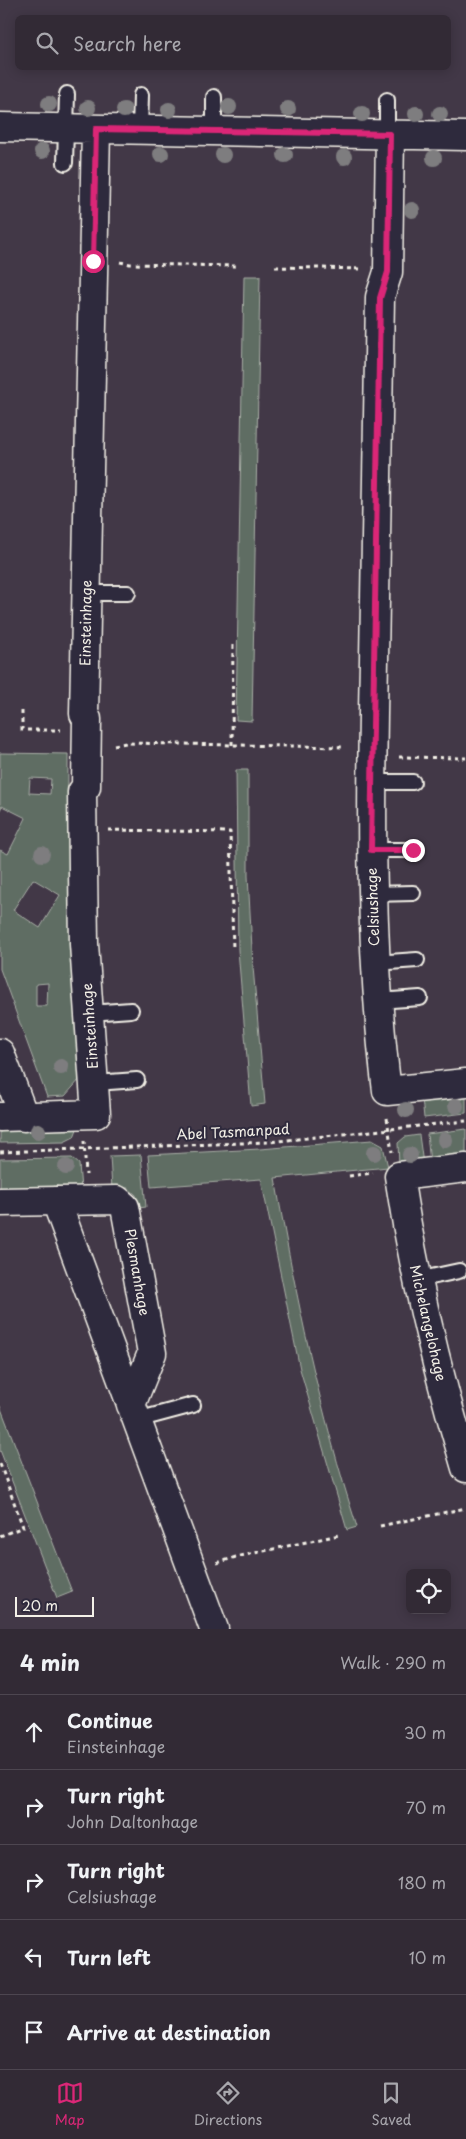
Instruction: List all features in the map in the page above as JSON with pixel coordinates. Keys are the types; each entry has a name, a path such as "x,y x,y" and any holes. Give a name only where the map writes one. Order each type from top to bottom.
{"street":[{"path":"0,127 466,136"},
{"name":"Einsteinhage","path":"90,1124 94,1083 84,944 82,792 86,788 86,719 84,714 96,129"},
{"name":"Celsiushage","path":"388,134 388,272 380,298 371,782 372,894 378,1001 387,1090 466,1083"},
{"path":"0,1053 12,1117 90,1124"},
{"path":"390,1169 466,1168"},
{"name":"Michelangelohage","path":"390,1169 408,1234 417,1280 448,1408 466,1468"},
{"name":"Plesmanhage","path":"0,1202 117,1200 125,1207 152,1353 134,1412"},
{"path":"56,1201 214,1629"}],"lane":[{"path":"65,163 67,94"},
{"path":"140,130 141,95"},
{"path":"214,97 214,131"},
{"path":"387,100 388,134"},
{"path":"86,594 128,594"},
{"path":"371,782 413,782"},
{"path":"371,850 413,850"},
{"path":"372,894 413,893"},
{"path":"375,962 417,960"},
{"path":"378,1001 420,998"},
{"path":"90,1013 131,1010"},
{"path":"94,1083 137,1080"},
{"path":"417,1280 458,1271"},
{"path":"134,1412 193,1406"}],"path":[{"path":"135,264 236,266"},
{"path":"274,267 362,269"},
{"path":"232,745 233,640"},
{"path":"22,710 22,730 66,730"},
{"path":"105,745 126,743 353,747"},
{"path":"391,756 466,758"},
{"path":"124,830 230,832 233,950"},
{"path":"349,1176 390,1169 389,1131 386,1111"},
{"name":"Abel Tasmanpad","path":"0,1152 269,1142 466,1122"},
{"path":"86,1181 85,1150 90,1124"},
{"path":"0,1464 24,1527 0,1536"},
{"path":"380,1526 466,1508"},
{"path":"236,1557 339,1535"}],"green space":[{"path":"244,276 260,276 252,721 236,720"},
{"path":"0,753 68,754 70,916 80,1079 65,1096 47,1097 0,969 0,850 8,854 26,818 2,806 0,810","holes":["30,778 51,779 50,794 29,793","33,879 60,895 40,928 13,910","48,983 47,1006 36,1006 36,984"]},
{"path":"236,770 248,770 248,876 253,967 265,1104 251,1106 238,950"},
{"path":"461,1093 461,1099 466,1098 466,1113 424,1118 422,1098"},
{"path":"79,1124 74,1137 64,1142 0,1143 0,1127"},
{"path":"466,1129 466,1158 430,1163 427,1134"},
{"path":"419,1135 423,1164 399,1166 398,1143 405,1137"},
{"path":"372,1140 383,1146 388,1167 275,1178 291,1267 320,1398 357,1527 347,1530 300,1369 261,1179 151,1187 148,1155"},
{"path":"141,1155 146,1207 139,1208 136,1195 128,1188 112,1189 110,1156"},
{"path":"72,1158 79,1164 81,1190 0,1192 0,1159"},
{"path":"0,1406 72,1592 57,1598 0,1450"}],"route":[{"path":"93,261 96,129 390,134 388,272 380,298 371,850 413,850"}]}
